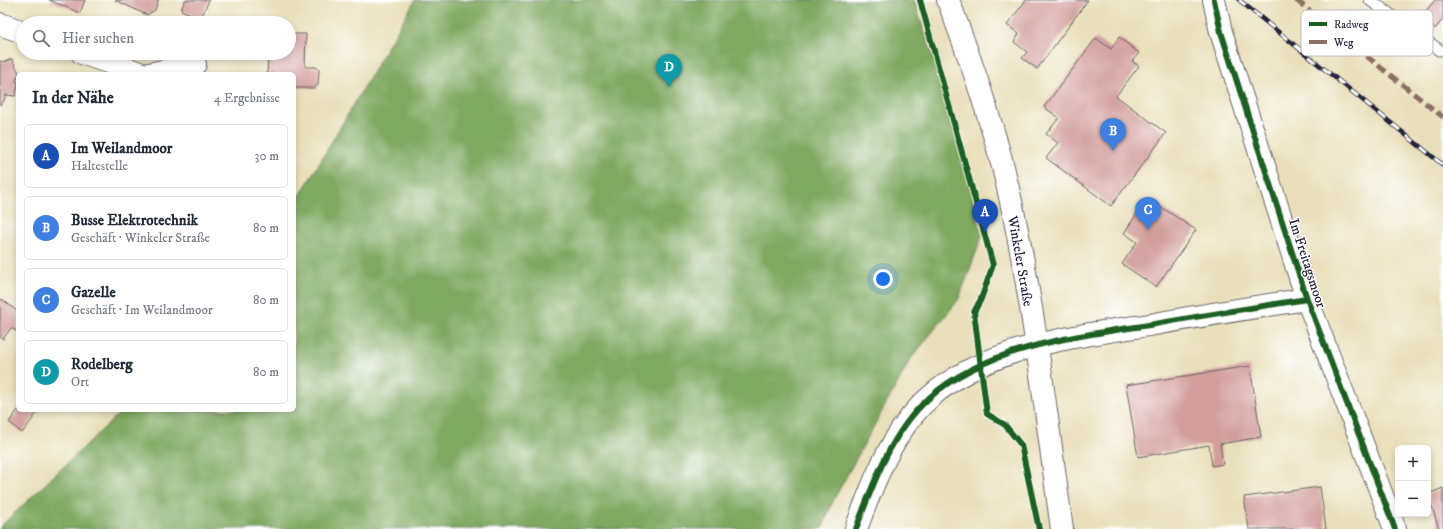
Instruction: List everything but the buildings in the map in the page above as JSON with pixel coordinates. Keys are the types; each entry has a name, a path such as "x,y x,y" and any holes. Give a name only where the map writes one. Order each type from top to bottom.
{"street":[{"name":"Winkeler Straße","path":"948,0 970,58 1003,168 1017,234 1036,346 1062,529"},
{"name":"Im Freitagsmoor","path":"1214,0 1223,39 1307,299 1395,529"},
{"path":"0,24 16,30"},
{"path":"102,60 136,72"},
{"path":"158,72 196,64"},
{"path":"856,529 889,450 906,422 928,399 955,377 980,363 1036,346 1090,334 1307,299"}],"lane":[{"path":"1370,0 1384,10"},
{"path":"1433,46 1438,50"}],"green space":[{"path":"415,0 914,0 954,120 982,236 959,299 910,360 833,501 822,529 0,529 0,527 121,412 296,412 296,203"}],"railway":[{"path":"1239,0 1301,50"},
{"path":"1308,56 1443,165"}],"marked path":[{"path":"1296,0 1309,10"},
{"path":"1366,56 1443,117"}],"cycle path":[{"path":"920,0 993,265 981,299 974,312 987,414 1005,425 1021,445 1039,529"},
{"path":"1214,0 1221,32 1307,299 1395,529"},
{"path":"856,529 877,476 904,426 929,398 953,380 979,366 1006,354 1066,339 1307,299"}],"place":[{"name":"Rodelberg","path":"669,87"},
{"name":"Busse Elektrotechnik","path":"1113,151"},
{"name":"Gazelle","path":"1148,230"},
{"name":"Im Weilandmoor","path":"985,232"}]}
